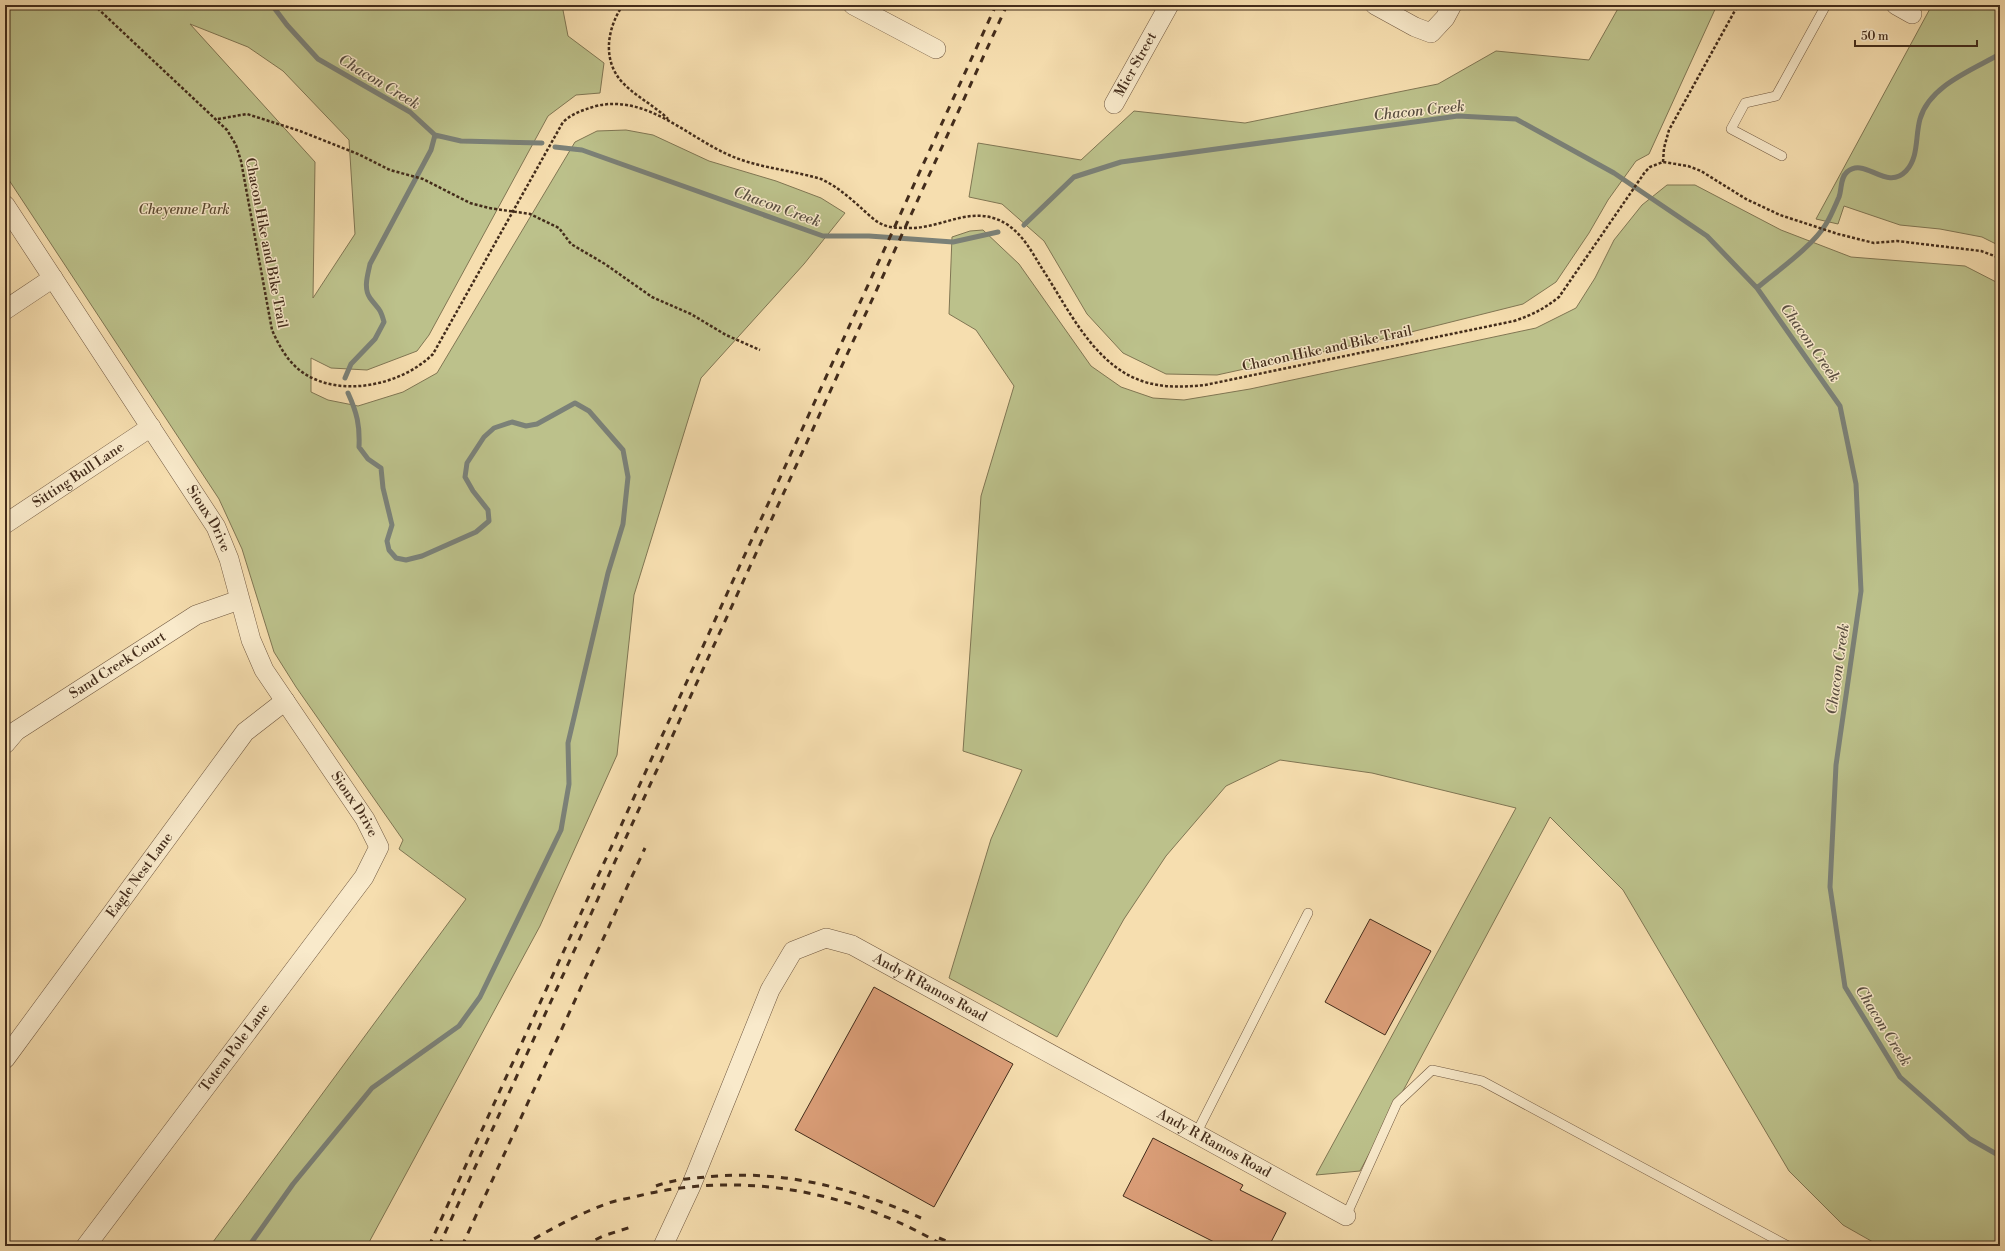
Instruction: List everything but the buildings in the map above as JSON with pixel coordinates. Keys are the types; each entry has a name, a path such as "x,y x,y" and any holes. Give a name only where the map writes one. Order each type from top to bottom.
{"street":[{"path":"853,5 936,49"},
{"name":"Mier Street","path":"1114,104 1169,5"},
{"path":"1375,5 1431,33 1445,18 1452,5"},
{"path":"1896,5 1912,14"},
{"name":"Sioux Drive","path":"5,205 216,527 230,559 250,640 264,670 365,820 379,847"},
{"path":"5,310 53,278"},
{"name":"Sitting Bull Lane","path":"5,524 151,427"},
{"name":"Sand Creek Court","path":"5,744 16,731 196,615 239,600"},
{"name":"Eagle Nest Lane","path":"5,1059 245,732 285,701"},
{"name":"Totem Pole Lane","path":"86,1246 364,877 379,847"},
{"name":"Andy R Ramos Road","path":"663,1246 691,1186 770,990 793,951 826,938 852,945 1346,1216"}],"lane":[{"path":"1782,156 1731,129 1744,103 1776,96 1826,5"},
{"path":"1196,1134 1308,913"},
{"path":"1346,1216 1397,1103 1432,1070 1482,1081 1788,1246"}],"path":[{"name":"Chacon Hike and Bike Trail","path":"94,5 218,119 227,130 236,145 241,161 272,330 288,360 302,372 323,383 338,386 356,386 392,379 424,364 442,342 563,122 573,114 609,103 623,104 645,110 670,121 730,156 804,174 833,185 885,226 910,228 970,215 986,216 997,219 1021,236 1086,335 1104,356 1115,366 1131,376 1144,382 1162,386 1181,387 1205,385 1514,321 1532,315 1545,308 1559,297 1640,179 1650,167 1663,162"},
{"name":"Chacon Hike and Bike Trail","path":"623,5 618,13 609,36 608,48 613,68 622,82 657,108 670,121"},
{"path":"1738,5 1669,130 1664,148 1663,162 1688,166 1701,171 1746,199 1784,217 1838,234 1874,243 1897,241 1982,251 2000,258"},
{"path":"218,119 247,114 300,131 358,154 390,170 423,179 470,203 489,208 530,214 559,228 572,244 605,264 652,297 691,314 726,335 760,350"}],"green space":[{"name":"Cheyenne Park","path":"5,5 562,5 568,36 604,63 600,93 576,95 548,116 429,335 417,351 367,370 331,368 311,358 311,392 328,400 358,406 403,392 437,373 575,142 597,131 626,130 653,135 709,161 776,181 821,198 845,213 804,264 701,378 634,595 617,755 540,926 367,1246 210,1246 466,899 399,849 403,840 296,687 274,652 242,549 219,499 5,174","holes":["190,24 248,47 283,71 349,140 355,234 313,298 315,162"]},
{"path":"1620,5 1717,5 1649,154 1636,161 1608,200 1589,233 1556,282 1523,304 1391,337 1217,375 1166,374 1123,353 1087,314 1044,241 1002,204 969,197 978,143 1081,160 1134,111 1245,123 1438,84 1496,51 1589,60"},
{"path":"1932,5 2000,5 2000,246 1982,237 1940,229 1900,225 1844,206 1838,224 1816,219"},
{"path":"1667,185 1695,185 1781,230 1851,257 1965,266 2000,284 2000,1246 1880,1246 1843,1225 1789,1171 1623,890 1550,817 1360,1171 1316,1175 1516,808 1372,773 1280,760 1226,786 1166,856 1124,919 1057,1037 949,978 991,839 1022,770 963,751 981,496 1014,386 976,330 949,314 952,237 970,231 983,230 1019,264 1091,366 1121,387 1153,398 1184,400 1250,389 1536,328 1576,308 1595,278 1614,240 1642,205"}],"waterway":[{"name":"Chacon Creek","path":"272,5 287,25 318,59 410,112 435,135 461,141 542,143"},
{"path":"1757,288 1804,249 1820,232 1828,221 1839,197 1843,177 1847,172 1854,168 1861,168 1891,178 1906,171 1913,160 1915,153 1920,119 1925,107 1932,97 1953,80 2000,54"},
{"name":"Chacon Creek","path":"1024,225 1074,177 1121,162 1458,116 1516,119 1614,173 1707,236 1757,288 1840,406 1856,484 1861,591 1836,765 1830,887 1845,987 1900,1077 1970,1139 2000,1156"},
{"path":"345,378 351,364 375,339 384,322 380,311 370,298 367,290 370,264 431,150 435,135"},
{"name":"Chacon Creek","path":"555,147 582,150 823,236 869,236 953,242 998,232"},
{"path":"249,1246 293,1184 372,1088 459,1026 480,997 561,830 569,784 568,743 608,573 623,524 628,477 623,450 589,411 575,403 537,424 526,426 512,422 494,428 484,437 467,463 465,477 473,491 488,510 489,521 476,532 422,556 406,560 396,558 389,550 387,541 392,525 383,488 381,468 368,459 359,447 357,419 348,393"}],"railway":[{"path":"429,1246 996,5"},
{"path":"439,1246 1007,5"},
{"path":"462,1246 645,848"},
{"path":"656,1186 668,1182 701,1177 735,1175 789,1179 816,1183 843,1190 895,1207 921,1218"},
{"path":"522,1246 573,1218 610,1203 677,1188 717,1185 756,1186 796,1191 834,1199 872,1211 909,1227 944,1246"},
{"path":"583,1246 603,1236 631,1227"},
{"path":"939,1238 958,1246"}]}
